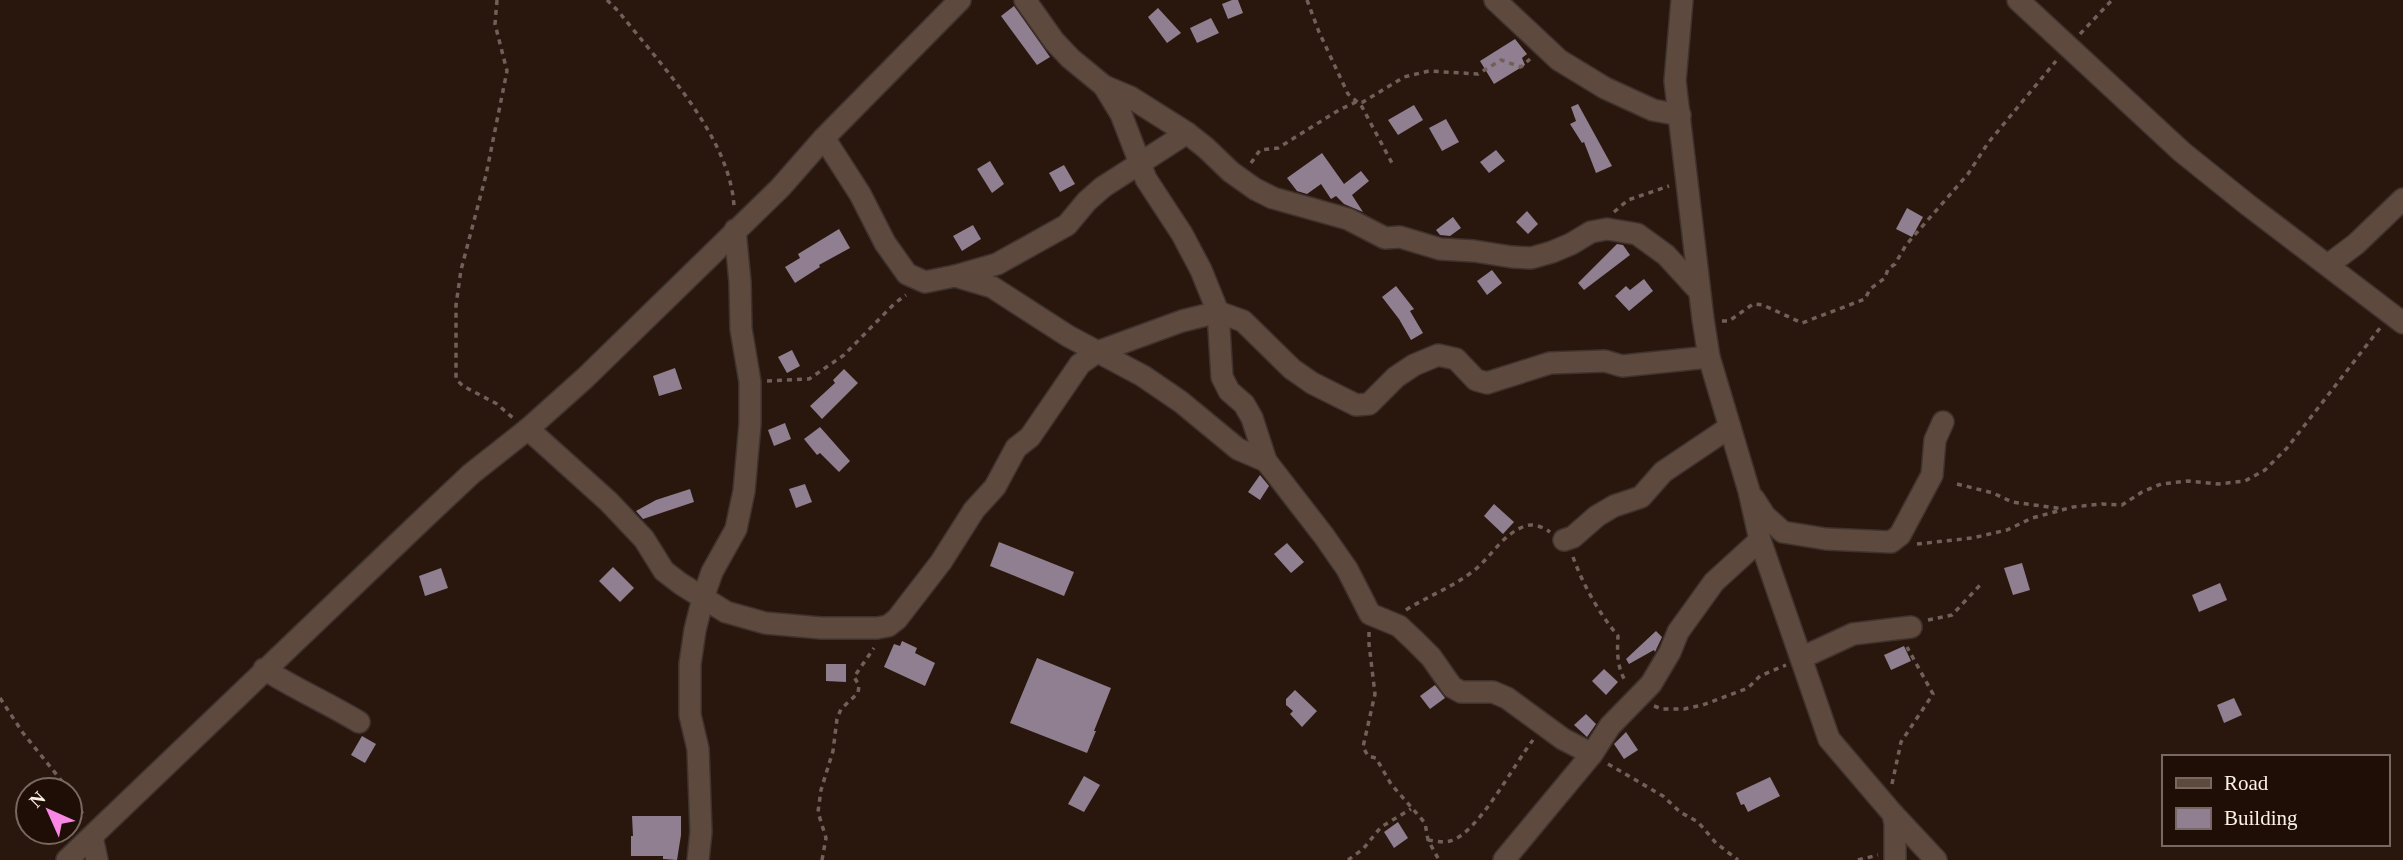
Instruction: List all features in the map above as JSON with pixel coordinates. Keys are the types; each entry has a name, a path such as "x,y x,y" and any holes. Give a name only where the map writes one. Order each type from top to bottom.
{"street":[{"path":"68,860 264,669 471,474 585,379 780,188 824,138 960,0"},
{"path":"1025,0 1054,41 1104,86 1130,97 1187,133 1231,172 1273,198 1348,219 1385,238 1400,237 1440,249 1531,258 1571,244 1591,232 1607,229 1637,234 1666,255 1699,291"},
{"path":"1495,0 1559,60 1605,88 1653,110 1679,115"},
{"path":"1682,0 1676,63 1679,115 1703,319 1709,357 1749,491 1760,540 1829,739 1936,860"},
{"path":"2018,0 2182,152 2397,318"},
{"path":"1104,86 1121,114 1146,179 1182,234 1201,270 1218,312 1222,377 1229,391 1244,404 1252,418 1266,461 1347,569 1379,617 1399,626 1422,648 1452,687 1461,692 1493,692 1507,698 1543,726 1592,754"},
{"path":"824,138 860,194 885,243 907,274 925,282 997,264 1047,237 1067,225 1103,187 1187,133"},
{"path":"2328,265 2356,244 2403,200"},
{"path":"698,860 701,832 698,749 690,715 690,664 703,598 712,572 736,529 744,491 750,424 750,382 741,329 735,230"},
{"path":"955,276 992,288 1068,336 1143,376 1181,402 1238,449 1266,461"},
{"path":"528,429 609,502 644,539 664,571 726,612 765,623 821,628 877,628 897,619 940,562 974,510 995,486 1016,448 1030,437 1080,364 1097,352 1182,321 1218,312 1243,321 1292,369 1312,383 1356,405 1369,404 1396,377 1414,365 1438,355 1456,359 1476,380 1488,383 1550,363 1605,361 1622,366 1709,357"},
{"path":"1749,491 1765,516 1783,532 1826,539 1891,542 1899,535 1932,475 1935,440 1943,422"},
{"path":"1564,540 1573,537 1597,516 1614,506 1641,497 1663,472 1730,427"},
{"path":"1777,584 1778,551 1783,532"},
{"path":"1504,860 1592,754 1610,726 1651,684 1670,652 1678,632 1714,582 1760,540"},
{"path":"1801,658 1853,634 1905,628"},
{"path":"264,669 297,690 326,701 359,723"},
{"path":"1890,810 1895,860"},
{"path":"92,837 97,860"}],"path":[{"path":"496,0 495,24 507,71 486,175 461,270 456,304 456,379 463,386 497,404 528,429"},
{"path":"607,0 695,108 730,174 735,230"},
{"path":"1307,0 1348,94 1361,105 1393,165"},
{"path":"1703,319 1729,321 1753,304 1763,305 1802,323 1865,299 1870,289 1885,278 1888,269 1895,264 1906,245 1942,206 1989,143 2068,47 2112,0"},
{"path":"1231,172 1250,165 1260,150 1278,148 1339,110 1356,102 1363,102 1404,77 1429,71 1478,74 1501,60 1521,67 1543,47"},
{"path":"1591,232 1624,202 1657,189 1687,182"},
{"path":"750,382 808,379 844,355 895,303 925,282"},
{"path":"1891,542 1923,544 1972,538 2007,530 2032,518 2066,509 2102,504 2122,505 2161,484 2188,481 2218,485 2245,481 2265,470 2287,448 2397,318"},
{"path":"1957,484 1993,493 2012,502 2066,509"},
{"path":"1439,860 1428,840 1425,823 1391,784 1376,758 1368,756 1363,747 1376,694 1369,644 1379,617 1446,590 1475,570 1506,537 1527,524 1542,527 1564,540 1606,622 1618,636 1621,674 1637,699 1662,709 1684,709 1703,705 1748,688 1760,676 1801,658"},
{"path":"1890,810 1901,742 1933,694 1905,628 1952,615 1982,583"},
{"path":"822,860 826,838 818,812 821,790 833,751 836,719 841,709 858,693 859,685 854,677 888,625"},
{"path":"0,698 23,733 57,776"},
{"path":"1428,840 1448,842 1459,837 1489,806 1516,761 1543,726"},
{"path":"1592,754 1663,796 1680,812 1698,822 1716,842 1738,860"},
{"path":"1349,860 1363,849 1381,827 1411,809"},
{"path":"84,814 92,837"}],"building":[{"path":"1238,0 1243,13 1228,19 1222,4"},
{"path":"1014,6 1050,57 1037,65 1001,16"},
{"path":"1158,8 1181,33 1167,43 1148,17"},
{"path":"1211,18 1219,33 1197,43 1190,28"},
{"path":"1515,39 1527,54 1522,58 1525,65 1494,84 1480,61"},
{"path":"1578,104 1612,166 1596,173 1584,142 1582,143 1570,124 1576,121 1571,107"},
{"path":"1414,105 1423,120 1398,135 1388,120"},
{"path":"1446,119 1459,142 1442,151 1429,128"},
{"path":"1496,150 1505,161 1489,173 1480,162"},
{"path":"1322,153 1344,184 1361,171 1369,181 1352,195 1363,212 1344,204 1336,196 1331,199 1321,184 1307,194 1297,191 1287,178"},
{"path":"990,161 1004,184 992,193 977,169"},
{"path":"1064,165 1075,184 1060,192 1049,173"},
{"path":"1907,208 1923,217 1912,237 1896,229"},
{"path":"1527,211 1538,224 1528,234 1516,222"},
{"path":"1453,217 1461,228 1450,236 1440,235 1436,230"},
{"path":"973,225 981,239 962,251 953,236"},
{"path":"839,229 850,248 819,265 820,267 795,283 785,267 800,258 798,254"},
{"path":"1617,244 1623,245 1630,255 1584,290 1578,283"},
{"path":"1492,270 1502,283 1487,295 1477,281"},
{"path":"1644,279 1653,291 1629,311 1615,296 1626,286 1630,290"},
{"path":"1396,286 1414,309 1410,311 1423,333 1411,340 1382,297"},
{"path":"792,350 800,366 787,373 778,357"},
{"path":"675,368 682,389 659,396 653,376"},
{"path":"844,369 858,383 822,419 810,406 835,383 833,380"},
{"path":"785,423 791,439 774,446 768,430"},
{"path":"820,427 850,461 839,472 820,453 817,455 804,439"},
{"path":"1260,475 1269,486 1260,500 1248,492"},
{"path":"805,484 812,502 796,508 789,489"},
{"path":"690,489 694,502 643,519 636,511 656,500"},
{"path":"1494,504 1514,522 1503,534 1484,516"},
{"path":"999,542 1074,572 1064,596 990,566"},
{"path":"1287,543 1304,562 1291,573 1274,554"},
{"path":"2022,563 2030,590 2013,595 2004,568"},
{"path":"613,567 634,588 620,602 599,581"},
{"path":"441,568 448,588 425,596 419,576"},
{"path":"2220,583 2227,600 2199,612 2192,595"},
{"path":"1656,631 1662,637 1655,652 1654,650 1629,664 1626,659"},
{"path":"902,641 917,648 915,653 935,663 925,686 884,667 894,644 900,646"},
{"path":"1904,646 1911,661 1891,670 1884,655"},
{"path":"1037,658 1111,688 1087,753 1010,723"},
{"path":"826,664 846,664 846,682 826,681"},
{"path":"1604,669 1618,682 1606,695 1592,681"},
{"path":"1435,685 1445,698 1430,709 1420,696"},
{"path":"1295,690 1317,711 1302,727 1290,714 1293,711 1286,705 1286,699"},
{"path":"2234,698 2242,715 2224,723 2217,705"},
{"path":"1586,714 1596,724 1587,737 1574,725"},
{"path":"1626,732 1638,750 1624,759 1614,744"},
{"path":"362,736 376,744 365,763 351,755"},
{"path":"1084,776 1100,785 1084,812 1068,804"},
{"path":"1770,777 1780,796 1748,812 1744,804 1741,805 1736,793"},
{"path":"632,816 681,816 677,860 663,859 663,856 631,856"},
{"path":"1398,822 1408,838 1394,848 1384,832"}]}
